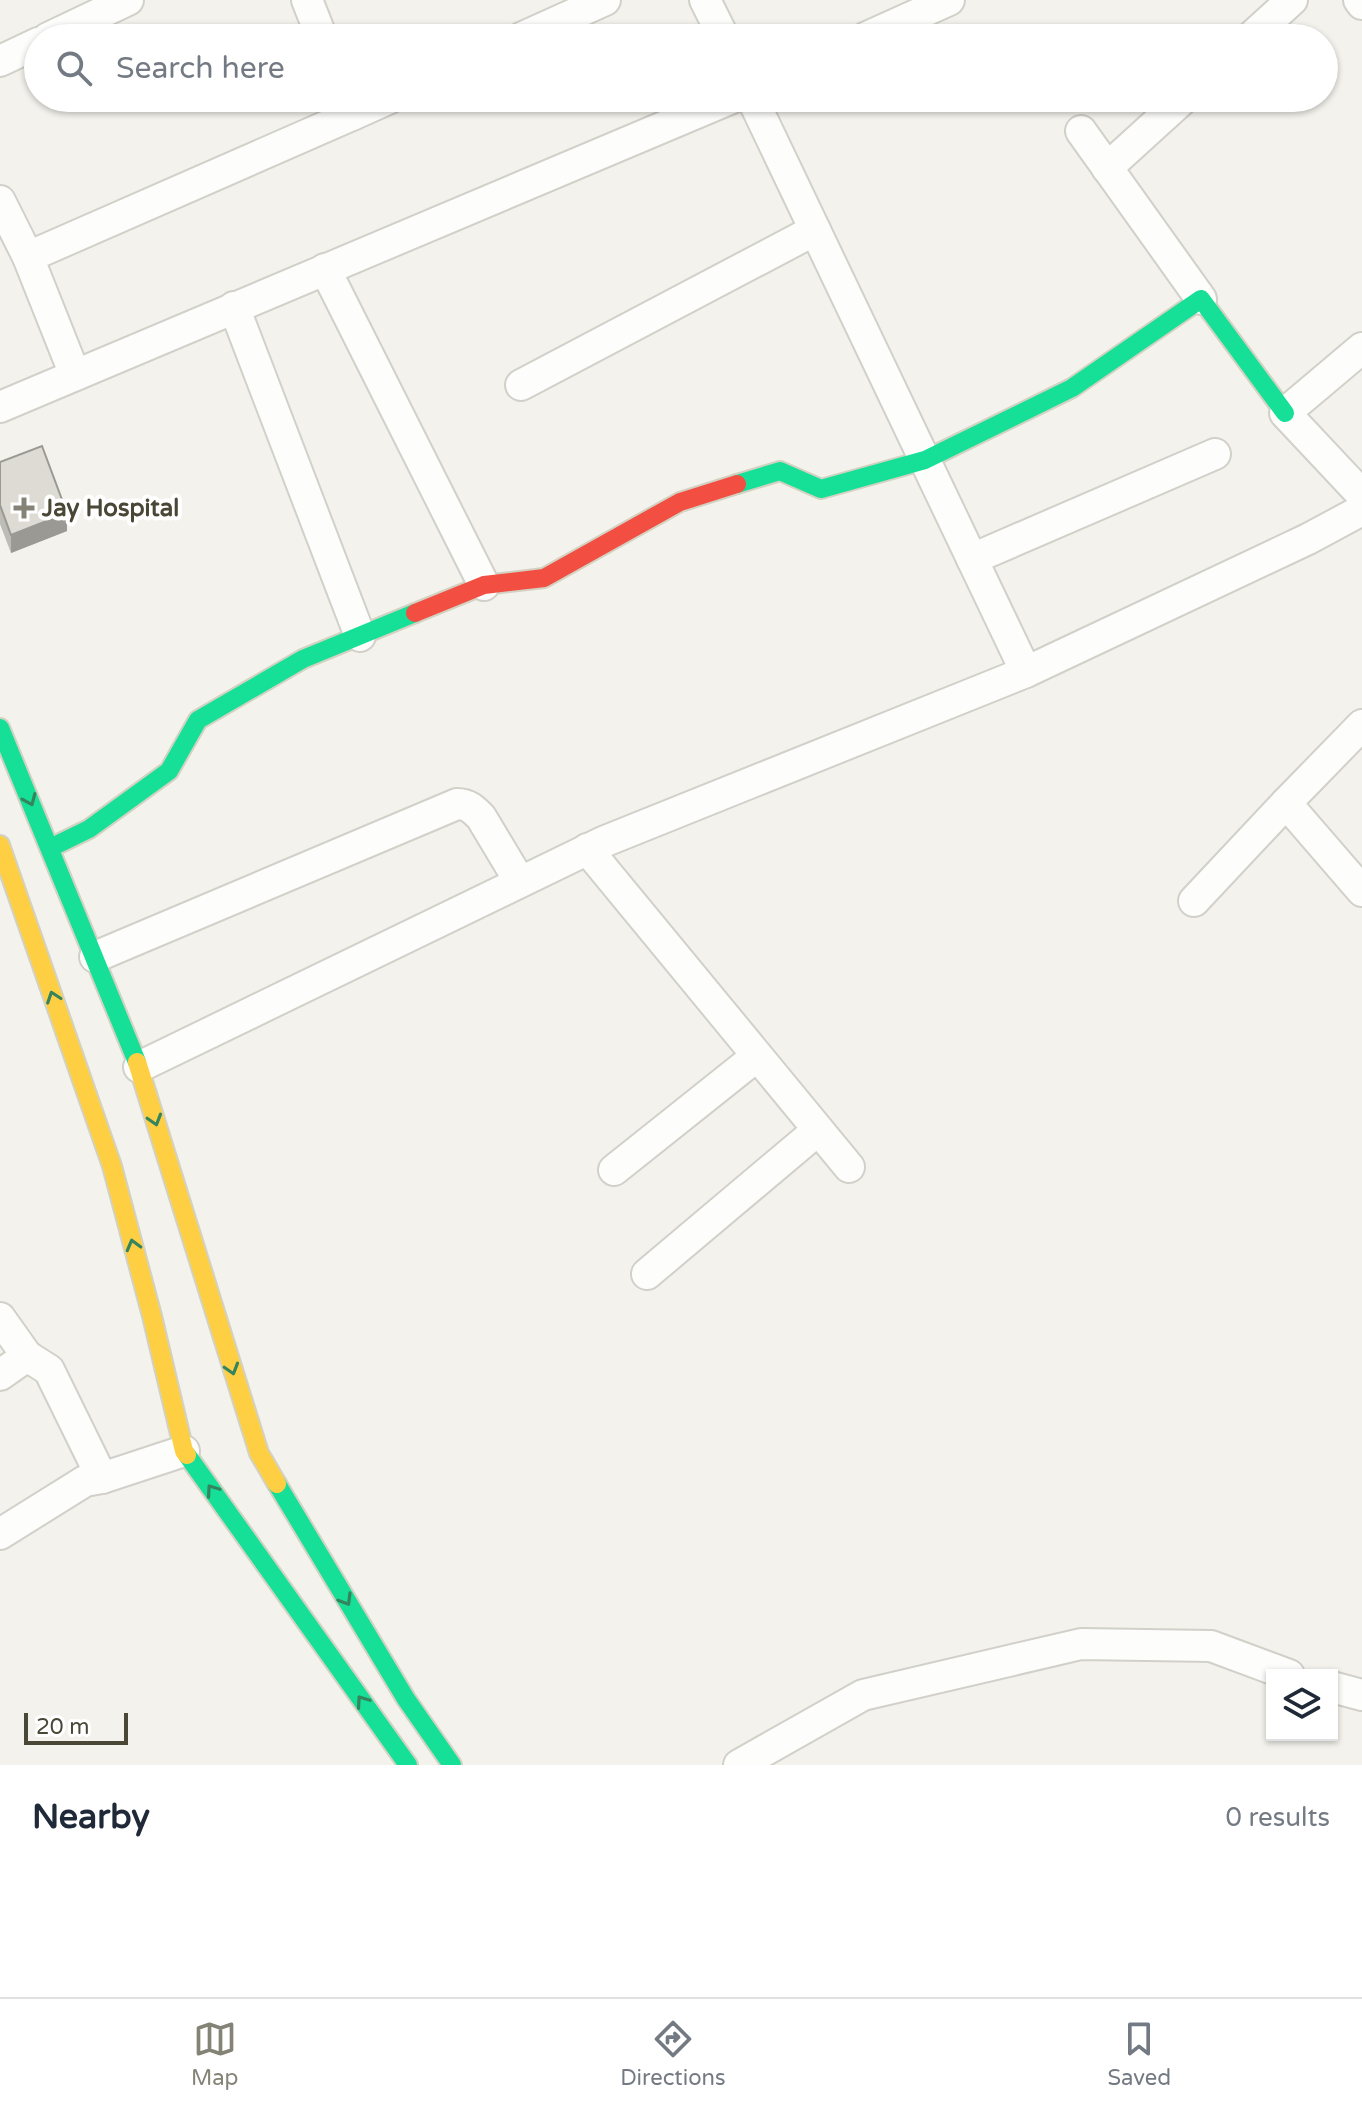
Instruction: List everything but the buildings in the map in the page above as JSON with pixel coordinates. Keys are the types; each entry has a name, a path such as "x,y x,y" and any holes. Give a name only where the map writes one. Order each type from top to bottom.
{"street":[{"path":"77,24 128,0"},
{"path":"307,0 316,24"},
{"path":"552,24 605,0"},
{"path":"705,0 717,24"},
{"path":"896,24 949,0"},
{"path":"1265,24 1292,0"},
{"path":"0,61 24,50"},
{"path":"28,257 338,112"},
{"path":"0,407 699,112"},
{"path":"759,112 1026,672"},
{"path":"1107,168 1169,112"},
{"path":"1081,131 1285,413 1362,495"},
{"path":"0,201 28,257 75,375"},
{"path":"521,385 815,230"},
{"path":"325,269 484,585"},
{"path":"50,848 89,829 169,771 198,720 303,659 484,585 544,578 680,502 780,471 821,489 925,460 1072,388 1201,299"},
{"path":"234,307 360,636"},
{"path":"1285,413 1362,348"},
{"path":"972,559 1215,454"},
{"path":"139,1067 587,849 1026,672 1308,539 1362,510"},
{"path":"1194,901 1362,725"},
{"path":"0,728 139,1067 259,1453 406,1699 452,1765"},
{"path":"1286,803 1362,891"},
{"path":"95,957 457,804 473,808 481,817 520,882"},
{"path":"0,845 112,1166 184,1451 408,1765"},
{"path":"587,849 849,1167"},
{"path":"614,1170 757,1056"},
{"path":"647,1274 818,1130"},
{"path":"0,1318 27,1356 49,1370 102,1478"},
{"path":"0,1375 27,1356"},
{"path":"0,1534 85,1481 184,1451"},
{"path":"739,1765 863,1695 1081,1644 1211,1646 1273,1669"},
{"path":"1338,1689 1362,1695"}],"traffic: fast":[{"path":"737,484 780,471 821,489 925,460 1072,388 1201,299 1285,413"},
{"path":"50,848 89,829 169,771 198,720 303,659 415,613"},
{"path":"0,728 137,1062"},
{"path":"187,1455 408,1765"},
{"path":"277,1484 406,1699 452,1765"}],"traffic: slow":[{"path":"0,845 112,1166 187,1455"},
{"path":"137,1062 259,1453 277,1484"}],"traffic: jam":[{"path":"415,613 484,585 544,578 680,502 737,484"}],"place":[{"name":"Jay Hospital","path":"24,508"}]}
